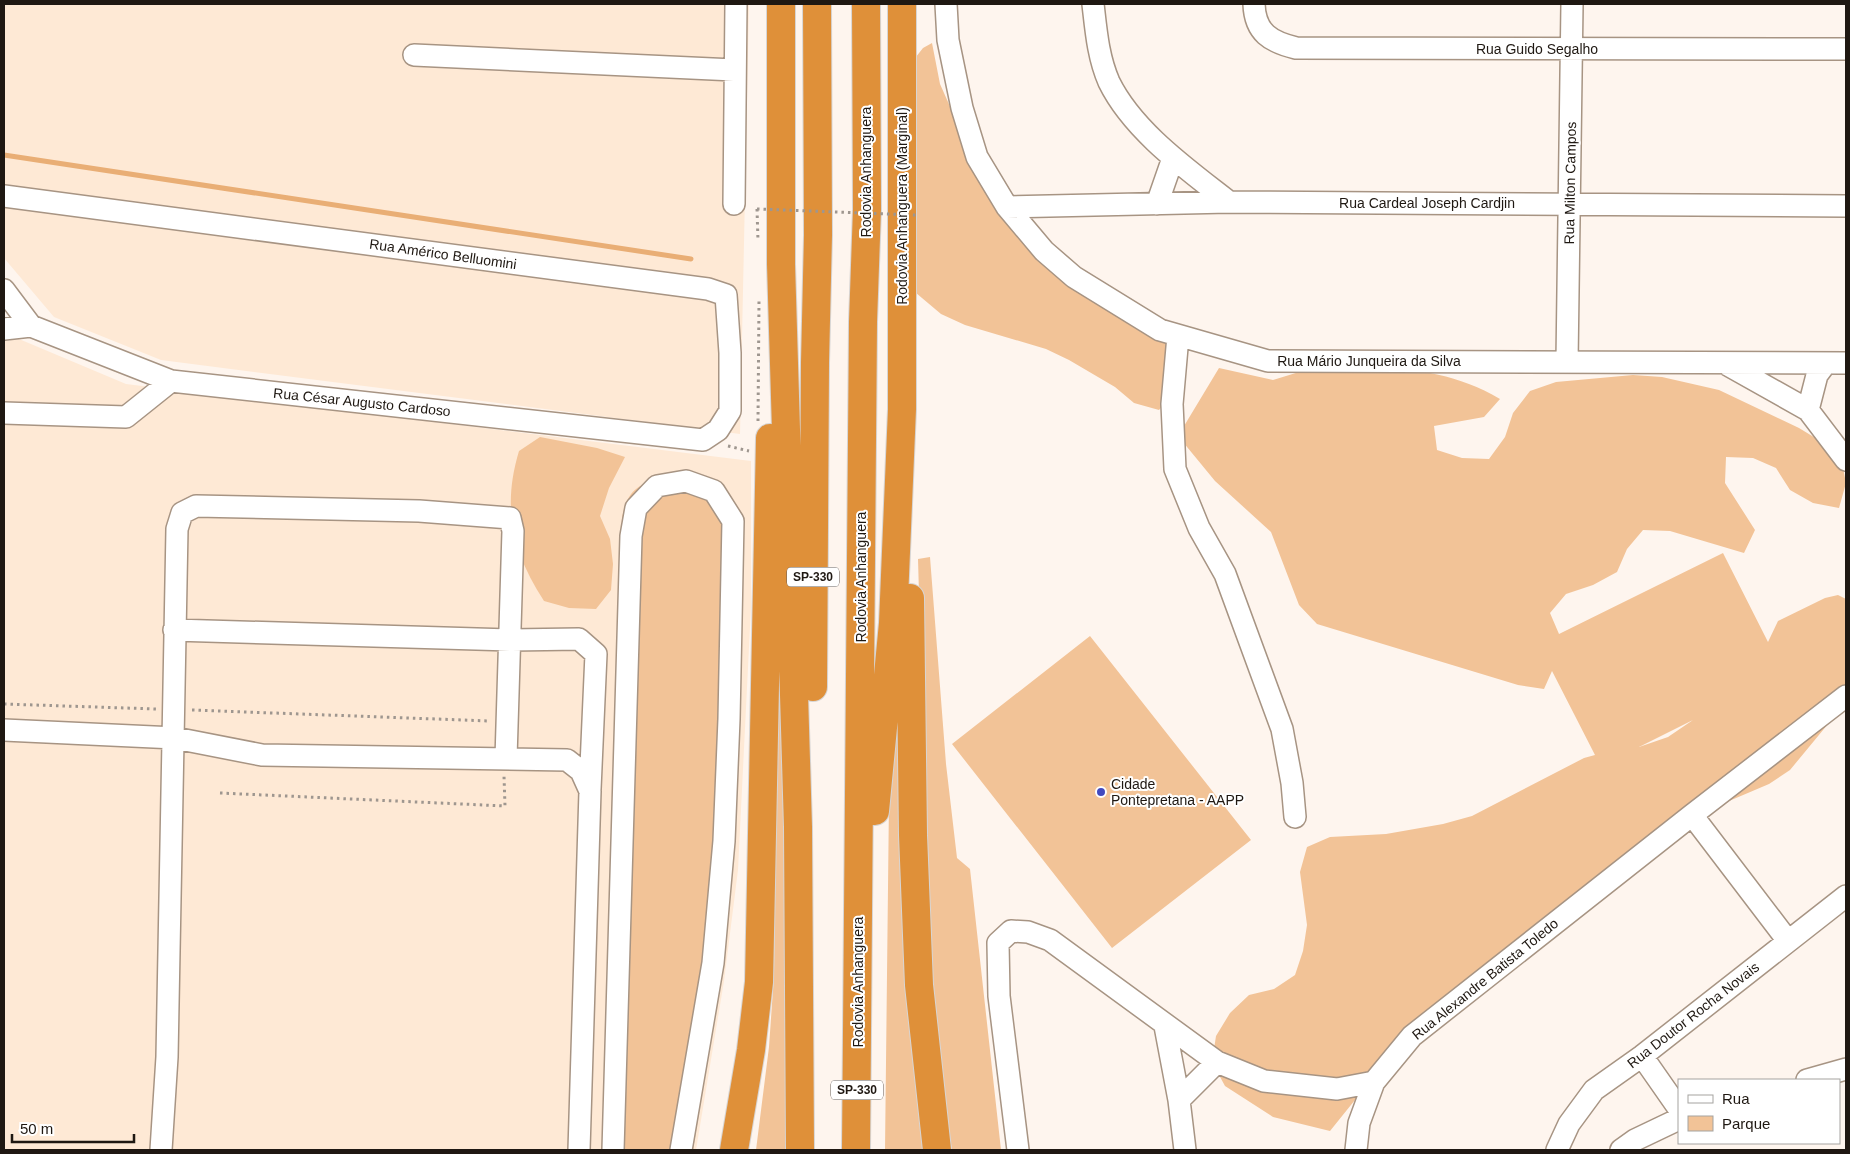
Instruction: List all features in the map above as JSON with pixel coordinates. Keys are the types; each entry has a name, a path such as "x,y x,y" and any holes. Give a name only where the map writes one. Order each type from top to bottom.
{"highway":[{"path":"781,4 781,264 798,826 800,1150"},
{"name":"SP-330","path":"816,1150 813,656 814,442 818,235 817,4"},
{"name":"Rodovia Anhanguera","path":"856,1150 863,322 867,209 866,4"},
{"name":"Rodovia Anhanguera (Marginal)","path":"902,4 902,409"},
{"path":"734,1150 751,1050 759,982 769,446 781,264"},
{"path":"857,1029 868,940 872,848 893,623 902,409"},
{"path":"902,409 908,508 913,835 919,985 937,1150"}],"street":[{"path":"734,204 736,4"},
{"name":"Rua Mário Junqueira da Silva","path":"946,4 948,40 967,124 977,157 1007,207 1044,251 1074,277 1160,330 1268,361 1836,363"},
{"path":"1093,4 1098,49 1110,82 1136,120 1173,158 1229,202"},
{"name":"Rua Guido Segalho","path":"1254,4 1261,28 1274,42 1296,48 1846,49"},
{"name":"Rua Milton Campos","path":"1567,362 1572,4"},
{"path":"414,55 734,70"},
{"path":"1157,204 1173,158"},
{"name":"Rua Américo Belluomini","path":"4,196 708,289 726,295 730,353 730,411 718,430 703,440"},
{"name":"Rua Cardeal Joseph Cardjin","path":"1007,207 1229,202 1846,206"},
{"path":"4,290 31,326"},
{"path":"4,329 31,326"},
{"name":"Rua César Augusto Cardoso","path":"31,326 171,381 703,440"},
{"path":"1178,336 1172,404 1175,468 1200,528 1225,574 1282,729 1292,783 1295,817"},
{"path":"1808,410 1818,375 1836,363"},
{"path":"1726,364 1808,410 1846,460"},
{"path":"4,413 126,417 171,381"},
{"path":"613,1150 631,536 636,508 657,486 686,481 714,491 733,521 730,719 724,841 713,963 681,1150"},
{"path":"161,1150 167,1057 175,738 174,630 177,529 182,513 196,506 419,511 510,518 513,531 506,758"},
{"path":"174,630 511,640 579,639 596,654 579,1150"},
{"name":"Rua Alexandre Batista Toledo","path":"1356,1150 1359,1123 1374,1082 1412,1036 1846,696"},
{"path":"4,730 175,738 262,755 567,760 581,771 590,791"},
{"path":"1692,815 1788,941"},
{"name":"Rua Doutor Rocha Novais","path":"1558,1150 1569,1124 1594,1090 1642,1056 1846,896"},
{"path":"1018,1150 999,996 998,943 1011,931 1028,932 1050,940 1165,1026 1217,1062 1264,1081 1337,1089 1374,1082"},
{"path":"1165,1026 1179,1100 1185,1150"},
{"path":"1642,1056 1678,1108"},
{"path":"1179,1100 1217,1062"},
{"path":"1811,1079 1846,1069"},
{"path":"1337,1089 1359,1123"},
{"path":"1621,1150 1635,1140 1678,1119"}],"path":[{"path":"758,248 757,209 916,215"},
{"path":"758,296 760,398 758,425"}],"shaded area":[{"path":"4,4 749,4 740,434 161,360 54,317 4,258"},
{"path":"19,339 126,384 751,461 751,607 738,870 724,981 696,1150 4,1150 4,341"}],"green space":[{"path":"932,43 940,84 952,111 1022,224 1164,337 1172,367 1175,391 1159,410 1134,403 1115,387 1046,349 965,325 941,314 903,282 908,67 923,48"},
{"path":"1372,363 1423,371 1469,384 1500,399 1484,417 1434,426 1437,450 1462,458 1489,459 1505,437 1513,413 1530,391 1556,382 1633,375 1662,377 1719,390 1799,428 1822,442 1841,458 1846,483 1839,508 1813,503 1790,490 1776,468 1753,458 1726,457 1725,483 1755,530 1744,553 1670,531 1643,530 1627,549 1617,572 1593,585 1566,594 1550,613 1559,634 1723,553 1768,642 1778,621 1825,598 1838,595 1846,599 1846,706 1828,724 1790,770 1769,784 1722,804 1400,1044 1330,1131 1273,1117 1225,1086 1212,1062 1216,1036 1230,1013 1249,995 1274,989 1295,975 1303,951 1307,925 1300,872 1307,847 1330,837 1386,834 1443,824 1472,816 1584,758 1595,755 1552,671 1544,689 1518,685 1317,624 1299,605 1271,532 1215,481 1178,436 1219,368 1273,380 1299,372","holes":["1693,720 1668,737 1639,747"]},
{"path":"540,437 597,448 625,457 609,488 600,516 610,539 613,564 611,590 596,609 569,608 544,601 524,565 518,547 513,529 511,510 514,472 519,451"},
{"path":"669,476 729,497 720,983 693,1150 604,1150 622,518 628,499 637,488 651,481"},
{"path":"930,557 946,764 957,858 970,869 1001,1150 952,1150 943,1100 930,976 918,559"},
{"path":"778,566 785,812 786,1150 756,1150 769,1047 774,975"},
{"path":"899,636 928,1150 885,1150 889,800"},
{"name":"Cidade Pontepretana - AAPP","path":"1090,636 1251,840 1112,948 952,744"}],"waterway":[{"path":"4,155 691,259"}],"place":[{"name":"Cidade Pontepretana - AAPP","path":"1101,792"}]}
